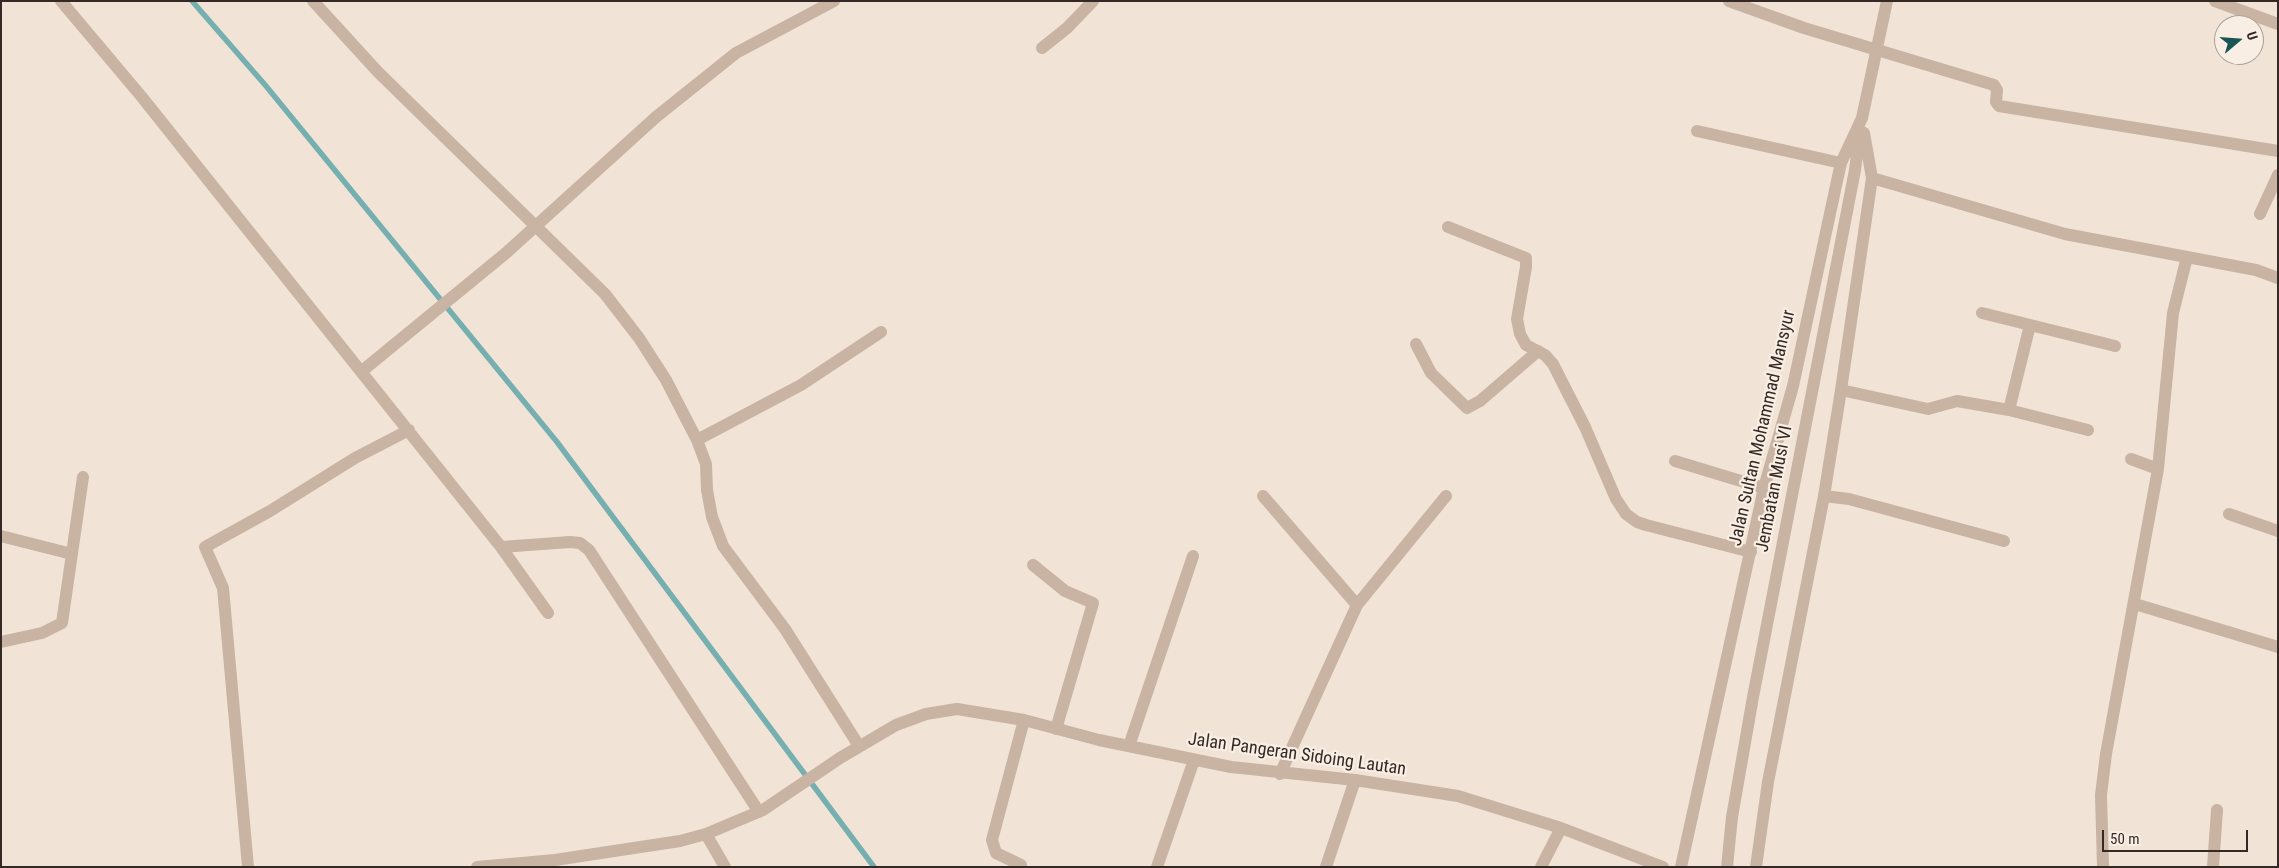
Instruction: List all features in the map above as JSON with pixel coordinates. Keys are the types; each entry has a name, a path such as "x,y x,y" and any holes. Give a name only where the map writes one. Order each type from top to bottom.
{"street":[{"path":"62,1 141,96 409,430 501,547 548,613"},
{"path":"313,1 378,72 440,130 605,294 639,338 666,380 697,440 706,464 706,490 712,517 723,546 785,630 859,746"},
{"path":"362,371 536,227 656,117 736,53 834,1"},
{"path":"1042,48 1067,28 1093,1"},
{"path":"1729,1 1804,28 1994,86 1997,88 1996,102 1999,106 2278,151"},
{"name":"Jalan Sultan Mohammad Mansyur","path":"1681,867 1752,552 1764,488 1793,386 1842,163 1862,118 1888,1"},
{"path":"2216,1 2278,24"},
{"path":"1756,867 1768,782 1824,496 1872,178 1862,118"},
{"name":"Jembatan Musi VI","path":"1727,867 1732,817 1753,697 1855,170 1862,118"},
{"path":"1697,131 1842,163"},
{"path":"2260,214 2278,175"},
{"path":"1872,178 2065,234 2256,270 2278,278"},
{"path":"1448,227 1521,254 1526,258 1517,319 1523,340 1530,348 1549,359 1585,427 1616,498 1630,518 1682,535 1752,552"},
{"path":"2103,867 2101,795 2106,754 2135,604 2158,469 2173,313 2187,257"},
{"path":"1982,313 2115,346"},
{"path":"2010,410 2030,325"},
{"path":"697,440 800,385 881,332"},
{"path":"1416,344 1431,373 1467,408 1480,401 1538,351"},
{"path":"1841,390 1928,409 1957,401 2010,410 2088,430"},
{"path":"248,867 223,588 204,547 270,511 355,458 409,430"},
{"path":"2131,459 2158,469"},
{"path":"1675,461 1764,488"},
{"path":"1,642 42,633 62,623 83,477"},
{"path":"1263,496 1357,605"},
{"path":"1280,774 1357,605 1446,496"},
{"path":"1824,496 1849,499 2004,540"},
{"path":"2229,514 2278,531"},
{"path":"1,536 72,554"},
{"path":"476,867 555,863 680,841 706,834 761,811 589,550 580,543 570,542 501,547"},
{"path":"1129,746 1193,556"},
{"path":"1033,565 1065,591 1093,603 1059,730"},
{"path":"2135,604 2278,647"},
{"name":"Jalan Pangeran Sidoing Lautan","path":"761,811 859,746 909,719 941,710 976,711 1024,720 1099,740 1194,760 1280,774 1355,780 1458,796 1561,828 1663,867"},
{"path":"1021,864 996,853 992,840 1024,720"},
{"path":"1157,867 1194,760"},
{"path":"1326,867 1355,780"},
{"path":"2213,867 2217,810"},
{"path":"1541,867 1561,828"},
{"path":"706,834 725,867"}],"waterway":[{"path":"192,1 266,86 557,442 874,867"}]}
